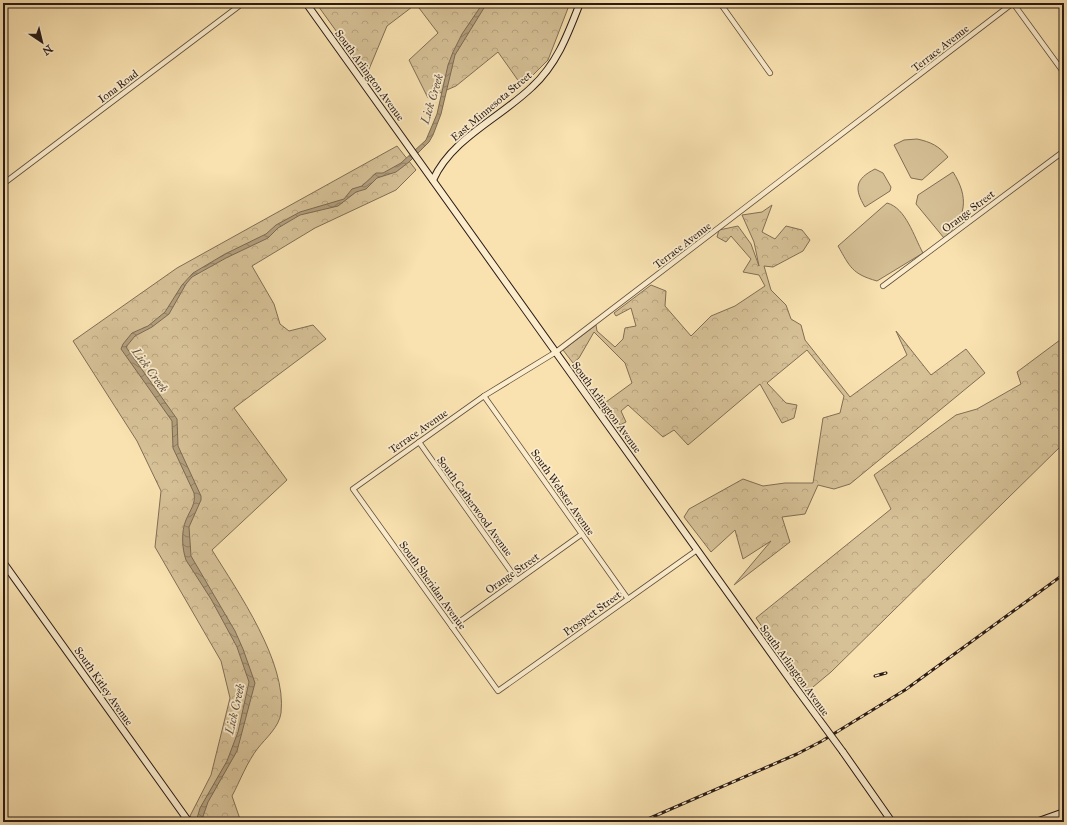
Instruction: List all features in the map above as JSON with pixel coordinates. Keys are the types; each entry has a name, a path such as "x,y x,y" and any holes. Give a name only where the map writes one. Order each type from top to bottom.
{"main road":[{"name":"South Arlington Avenue","path":"306,3 892,822"},
{"name":"East Minnesota Street","path":"433,180 451,153 530,89 544,74 565,40 580,3"},
{"name":"South Kitley Avenue","path":"3,562 189,822"},
{"path":"1036,822 1064,813"}],"street":[{"name":"Iona Road","path":"3,184 243,3"},
{"path":"720,3 770,73"},
{"path":"1013,3 1064,73"},
{"name":"Terrace Avenue","path":"353,489 484,396 556,352 1013,3"},
{"name":"Orange Street","path":"883,286 1064,151"},
{"name":"South Webster Avenue","path":"484,396 628,599"},
{"name":"South Catherwood Avenue","path":"418,442 518,580"},
{"name":"South Sheridan Avenue","path":"353,489 498,692"},
{"name":"Orange Street","path":"452,627 582,534"},
{"name":"Prospect Street","path":"498,692 697,550"}],"green space":[{"path":"316,3 570,3 548,60 522,86 498,52 456,86 428,98 409,60 438,33 416,4 387,26 367,74"},
{"path":"917,139 934,145 948,157 922,180 911,178 894,145 904,140"},
{"path":"397,146 416,170 396,190 315,228 252,266 274,304 280,324 289,331 313,325 326,339 234,408 287,480 212,550 247,607 269,650 281,693 281,713 275,728 250,759 232,796 241,822 196,822 190,816 211,775 230,698 221,661 155,547 161,491 137,441 73,341 177,268"},
{"path":"875,169 883,173 891,187 890,191 865,207 859,195 858,185 863,177"},
{"path":"953,172 962,190 963,207 957,223 944,238 916,204 918,195"},
{"path":"887,203 894,206 904,217 913,231 923,253 877,281 862,276 853,269 838,246"},
{"path":"772,205 762,232 775,239 786,226 802,230 810,240 803,251 773,267 764,266 771,290 786,305 791,319 801,325 805,340 850,397 907,355 896,331 931,375 966,349 985,373 850,484 834,489 818,485 805,514 782,517 790,542 734,585 771,541 743,559 735,530 711,552 684,517 689,509 743,479 763,486 785,483 813,483 823,418 840,413 844,396 807,350 767,383 786,403 797,405 794,418 782,423 760,384 688,445 674,430 663,437 628,405 621,411 626,422 620,425 606,402 632,383 625,363 594,332 579,358 573,363 563,350 596,325 597,331 615,347 623,339 625,328 636,326 631,308 616,316 614,313 651,285 666,291 665,306 691,336 711,316 735,306 765,286 759,275 743,272 751,259 731,236 726,242 717,237 719,230 738,226 751,244 759,266 754,242 742,215 762,212"},
{"path":"1064,337 1064,443 831,672 807,692 756,618 891,509 874,475 956,415 977,409 1021,384 1017,372"}],"water":[{"name":"Lick Creek","path":"483,3 487,3 455,55 441,114 433,135 429,142 409,162 396,172 377,178 366,189 356,192 338,206 300,215 278,228 268,238 226,258 192,277 186,284 169,314 152,327 135,336 126,347 177,419 178,446 201,496 201,500 189,527 191,556 235,631 255,683 237,751 208,802 201,822 196,822 200,808 227,761 238,732 249,682 237,647 211,599 186,560 183,545 183,529 193,504 194,493 173,448 172,421 121,349 132,333 148,326 165,312 182,285 193,273 225,254 266,234 276,225 300,212 344,199 352,189 362,186 376,173 383,173 401,163 426,140 437,114 448,65 453,52 462,34"}],"railway":[{"path":"641,822 797,754 822,741 905,690 1064,574"},
{"path":"875,676 886,673"}]}
